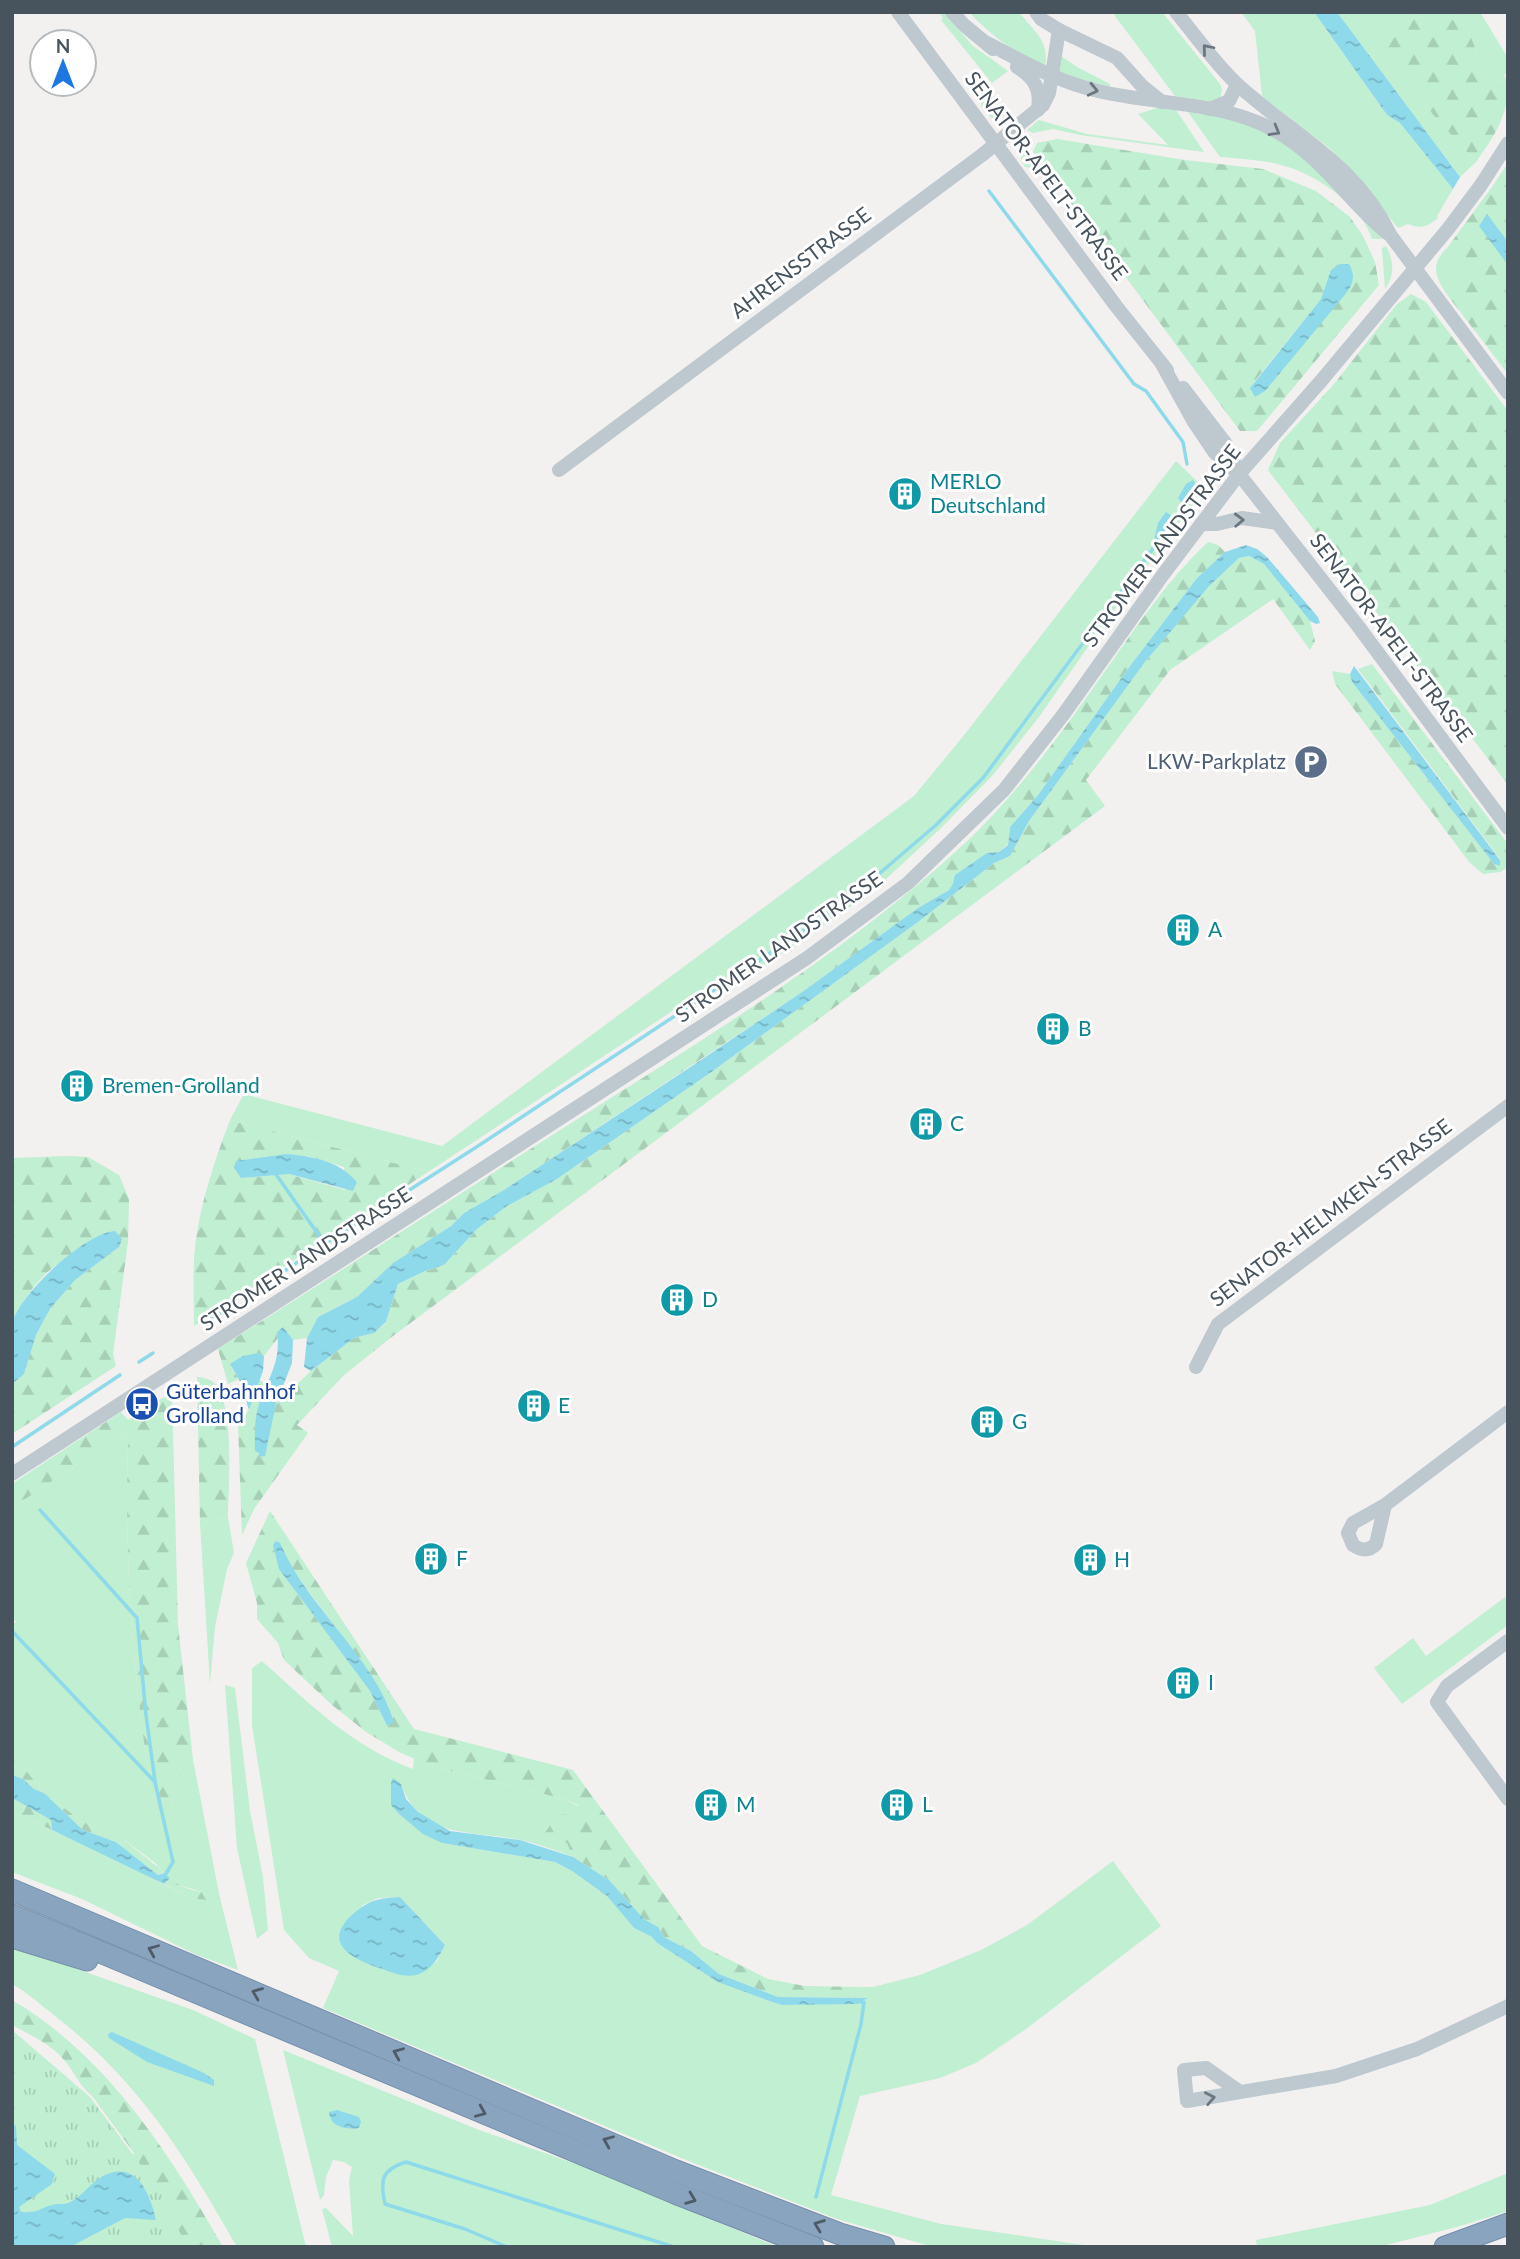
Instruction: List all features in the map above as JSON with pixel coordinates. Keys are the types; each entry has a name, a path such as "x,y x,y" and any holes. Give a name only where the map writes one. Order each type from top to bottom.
{"highway":[{"path":"12,1890 676,2171 841,2234 884,2247"},
{"path":"12,1915 675,2193 813,2247"},
{"path":"12,1937 193,1992"},
{"path":"1445,2247 1508,2224"}],"street":[{"name":"SENATOR-APELT-STRASSE","path":"898,12 1162,364 1204,414 1226,444 1239,474 1358,626 1508,828"},
{"path":"952,12 1002,58 1033,79 1038,90 1038,110"},
{"path":"1036,12 1041,19 1059,30 1117,58 1142,86 1164,103"},
{"path":"1176,12 1237,85 1311,141 1344,170 1379,213 1391,236 1508,393"},
{"name":"AHRENSSTRASSE","path":"559,470 1038,110 1049,93 1059,30"},
{"path":"987,43 1052,78 1097,91 1210,109 1258,122 1298,146 1329,172 1368,218 1391,236"},
{"path":"1210,109 1229,101 1237,85"},
{"name":"STROMER LANDSTRASSE","path":"12,1474 807,958 908,883 1004,790 1063,715 1239,474 1321,381 1455,220 1508,142"},
{"path":"1201,524 1217,524 1242,518 1277,523"},
{"name":"SENATOR-HELMKEN-STRASSE","path":"1196,1367 1218,1324 1508,1106"},
{"path":"1385,1505 1508,1412"},
{"path":"1508,1641 1447,1686 1437,1702 1508,1799"},
{"path":"1240,2092 1336,2076 1417,2049 1508,2006"}],"green space":[{"path":"939,12 943,12 973,46 1008,71 992,83 941,20 943,18"},
{"path":"969,12 1019,12 1043,44 1045,69 1005,44"},
{"path":"1112,12 1162,12 1220,84 1220,98 1212,102 1175,96"},
{"path":"1241,12 1314,12 1387,115 1400,123 1453,189 1438,218 1424,226 1408,224 1398,228 1352,171 1329,148 1265,99 1262,95 1255,31"},
{"path":"1337,12 1420,12 1397,30 1376,36 1434,116 1476,162 1460,177"},
{"path":"1420,12 1453,12 1467,27 1486,76 1508,85 1502,117 1494,136 1476,162 1434,116 1375,36 1397,30"},
{"path":"1453,12 1480,12 1508,58 1508,71 1504,75 1508,85 1486,76 1467,27"},
{"path":"1061,56 1110,84 1110,87 1058,74"},
{"path":"988,94 993,96 1012,123 998,121 986,113 981,104"},
{"path":"1160,107 1176,110 1204,152 1053,129 1033,133 1027,130 1039,120 1087,134 1168,145 1138,114"},
{"path":"1188,112 1226,117 1268,130 1337,186 1382,239 1372,239 1360,216 1339,196 1315,179 1274,163 1220,157"},
{"path":"1022,135 1027,141 1024,151 1034,168 1025,167 1021,159 1019,148"},
{"path":"1057,139 1185,160 1263,169 1316,191 1350,217 1363,236 1375,262 1379,285 1257,431 1240,431 1033,152 1037,143","holes":["1348,291 1250,387 1321,299"]},
{"path":"1508,163 1508,374 1448,296 1465,273 1447,248"},
{"path":"1386,246 1392,268 1385,289 1382,248"},
{"path":"1447,248 1465,273 1448,296 1436,272 1438,260"},
{"path":"1411,294 1426,302 1508,411 1508,785 1268,470 1280,443 1334,384 1397,304"},
{"path":"1176,461 1205,489 1111,614 1039,717 993,775 941,828 886,879 842,913 732,987 724,977 428,1172 230,1120 244,1094 442,1146 914,796"},
{"path":"1208,542 1218,545 1225,552 1197,578 1127,670 1038,795 1010,827 1008,844 999,852 987,853 949,890 918,908 805,990 504,1190 464,1213 451,1226 393,1263 357,1297 318,1317 307,1338 293,1340 283,1328 277,1332 278,1338 264,1356 258,1353 230,1364 239,1379 228,1384 218,1349 731,1021 828,954 920,883 984,825 1020,784 1152,605"},
{"path":"1249,556 1264,564 1310,621 1315,641 1310,650 1273,599 1170,670 1086,780 1105,806 343,1376 297,1425 308,1433 254,1509 242,1535 238,1424 249,1410 259,1380 268,1384 264,1391 255,1434 264,1451 276,1404 311,1371 354,1338 374,1333 386,1323 398,1284 444,1265 477,1229 507,1206 557,1179 710,1073 918,922 994,863 1010,856 1029,821 1145,662 1208,586 1239,558"},
{"path":"1372,664 1508,844 1508,867 1500,872 1483,874 1470,863 1335,684 1332,671 1350,674 1352,682 1494,864 1500,866 1500,859 1358,669"},
{"path":"230,1120 428,1172 194,1326 196,1243 207,1189","holes":["308,1156 344,1167 345,1190 288,1174 241,1178"]},
{"path":"88,1157 119,1175 129,1199 128,1242 113,1354 116,1366 12,1434 12,1384 24,1373 36,1335 50,1309 75,1280 119,1247 55,1266 30,1292 12,1324 12,1158"},
{"path":"197,1377 206,1378 217,1386 226,1413 229,1449 228,1517 200,1523"},
{"path":"172,1392 178,1625 193,1760 177,1772 171,1810 156,1815 141,1723 132,1629 127,1535 128,1442 125,1432 12,1508 12,1484 121,1412 128,1420"},
{"path":"125,1432 128,1442 127,1535 132,1629 141,1722 156,1814 171,1810 177,1772 193,1760 219,1893 206,1893 175,1884 154,1862 119,1836 83,1822 44,1793 12,1753 12,1625 16,1622 12,1617 12,1508"},
{"path":"270,1511 414,1729 573,1770 702,1946 768,1979 805,1986 860,1987 868,1998 778,1997 719,1974 691,1951 664,1937 658,1927 644,1919 609,1880 573,1857 567,1843 542,1837 558,1814 578,1816 578,1805 564,1799 431,1766 399,1752 366,1732 332,1705 284,1660 278,1643 257,1619 257,1603 246,1563","holes":["280,1543 287,1561 373,1679 387,1726 370,1691 294,1589"]},
{"path":"228,1517 234,1553 227,1569 215,1627 210,1684 200,1523"},
{"path":"1508,1595 1508,1625 1402,1704 1374,1668 1413,1638 1426,1656"},
{"path":"262,1661 332,1722 391,1760 413,1769 414,1758 431,1766 564,1799 578,1806 578,1816 543,1837 568,1843 573,1857 521,1840 467,1833 435,1824 421,1815 410,1802 401,1784 394,1781 391,1784 442,1843 555,1862 607,1896 634,1928 652,1937 657,1943 718,1981 782,2005 864,2002 867,1998 860,1987 873,1987 920,1975 981,1950 1027,1925 1113,1861 1161,1926 1026,2029 976,2063 940,2078 860,2096 831,2195 941,2224 1097,2247 933,2247 837,2219 691,2162 323,2008 339,1971 309,1958 284,1930 252,1725 252,1668","holes":["400,1897 445,1945 437,1961 417,1974 361,1906 378,1898"]},
{"path":"225,1685 235,1688 250,1811 263,1877 268,1930 257,1939 237,1848"},
{"path":"12,1753 44,1793 12,1775"},
{"path":"44,1793 83,1822 119,1836 164,1872 158,1875 116,1842 83,1830"},
{"path":"12,1798 51,1820 52,1830 12,1812"},
{"path":"12,1812 111,1857 190,1898 221,1902 238,1970 197,1955 82,1899 12,1872"},
{"path":"170,1878 186,1888 219,1893 221,1902 190,1898 164,1884"},
{"path":"12,1946 193,2010 255,2039 306,2247 237,2247 179,2151 136,2094 85,2041 12,1984"},
{"path":"12,2000 78,2049 107,2078 158,2143 223,2247 184,2247 120,2165 134,2153 68,2065 47,2045 12,2025"},
{"path":"12,2030 90,2097 158,2188 187,2247 12,2247"},
{"path":"283,2050 479,2130 579,2165 778,2247 332,2247 322,2209 326,2208 353,2236 349,2180 352,2167 333,2160 326,2177 324,2195 320,2200"},
{"path":"1508,2173 1508,2211 1457,2227 1378,2247 1257,2247 1256,2240 1430,2205"}],"water":[{"path":"1314,12 1337,12 1460,177 1453,189 1400,123 1387,115"},
{"path":"1487,214 1508,242 1508,265 1479,226"},
{"path":"1340,264 1349,264 1352,271 1353,281 1348,291 1265,391 1255,397 1250,388 1321,299 1331,270"},
{"path":"1193,480 1198,489 1188,502 1181,502 1178,498 1186,484"},
{"path":"1166,512 1172,516 1157,549 1152,548 1158,523"},
{"path":"1246,545 1267,557 1318,617 1320,623 1310,621 1264,564 1249,556 1239,558 1209,586 1145,662 1029,821 1010,856 994,863 918,922 710,1073 557,1179 507,1206 477,1229 444,1265 398,1284 386,1322 374,1333 354,1338 311,1371 304,1367 307,1338 318,1317 357,1297 393,1263 451,1226 464,1213 504,1190 805,990 918,908 949,890 955,875 987,853 999,852 1008,845 1010,827 1038,795 1197,578 1225,552"},
{"path":"1354,666 1500,860 1500,866 1494,864 1352,682 1350,674"},
{"path":"287,1154 316,1158 342,1169 357,1182 353,1191 289,1174 241,1178 234,1168 236,1161"},
{"path":"115,1231 122,1239 119,1247 75,1280 50,1309 36,1335 24,1374 12,1384 11,1331 17,1311 40,1282 71,1253 102,1234"},
{"path":"283,1327 293,1340 292,1363 276,1404 265,1456 259,1457 259,1453 255,1451 256,1417 275,1364 277,1332"},
{"path":"258,1353 264,1356 263,1371 249,1410 239,1379 230,1364 243,1356"},
{"path":"276,1541 280,1543 306,1589 372,1676 394,1722 387,1726 370,1691 279,1569 273,1545"},
{"path":"12,1775 44,1793 83,1830 116,1842 158,1875 164,1873 170,1878 164,1884 52,1830 51,1820 12,1798"},
{"path":"393,1778 401,1784 406,1799 418,1812 450,1831 520,1840 573,1857 609,1880 644,1919 658,1927 664,1937 691,1951 719,1974 778,1997 868,1998 857,2004 782,2005 718,1982 657,1943 652,1937 634,1928 607,1896 555,1862 442,1843 423,1834 391,1805"},
{"path":"400,1897 445,1945 430,1967 416,1975 397,1974 359,1960 344,1949 340,1942 339,1934 343,1925 358,1910 374,1901"},
{"path":"112,2032 204,2073 214,2080 214,2086 147,2062 109,2038 108,2034"},
{"path":"337,2110 359,2117 359,2128 344,2128 332,2121 329,2112"},
{"path":"12,2123 16,2126 17,2145 55,2174 52,2184 19,2207 21,2212 68,2203 103,2176 125,2172 140,2182 146,2190 156,2220 125,2218 70,2247 12,2247"}],"waterway":[{"path":"989,191 1134,384 1146,391 1183,442 1187,464"},
{"path":"275,1173 325,1244 814,924 936,825 983,778 1154,547"},
{"path":"244,1298 325,1244"},
{"path":"207,1321 231,1307"},
{"path":"139,1362 153,1353"},
{"path":"12,1447 120,1375"},
{"path":"40,1510 137,1618 155,1781"},
{"path":"12,1631 155,1782 173,1862 164,1877"},
{"path":"816,2197 861,2024 864,2002 861,2002"},
{"path":"507,2247 465,2229 385,2204 384,2177 391,2169 406,2162 674,2247"}],"place":[{"name":"MERLO Deutschland","path":"905,494"},
{"name":"LKW-Parkplatz","path":"1311,762"},
{"name":"A","path":"1183,930"},
{"name":"B","path":"1053,1029"},
{"name":"Bremen-Grolland","path":"77,1086"},
{"name":"C","path":"926,1124"},
{"name":"D","path":"677,1300"},
{"name":"Güterbahnhof Grolland","path":"142,1404"},
{"name":"E","path":"534,1406"},
{"name":"G","path":"987,1422"},
{"name":"F","path":"431,1559"},
{"name":"H","path":"1090,1560"},
{"name":"I","path":"1183,1683"},
{"name":"M","path":"711,1805"},
{"name":"L","path":"897,1805"}]}
